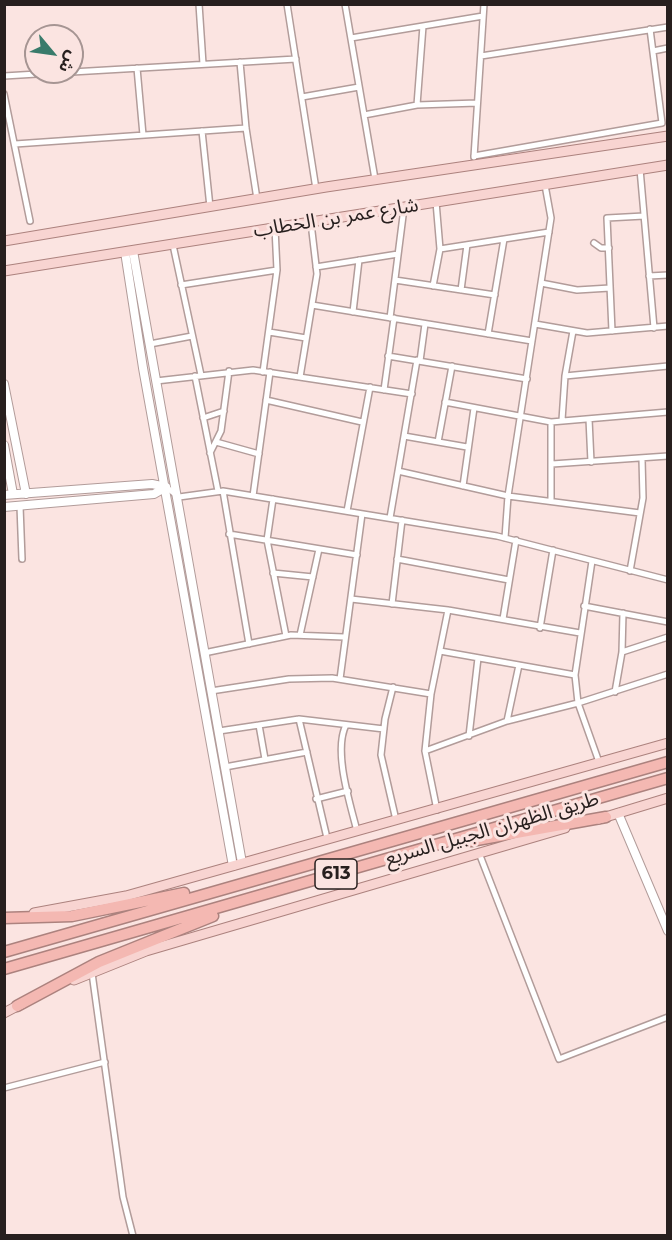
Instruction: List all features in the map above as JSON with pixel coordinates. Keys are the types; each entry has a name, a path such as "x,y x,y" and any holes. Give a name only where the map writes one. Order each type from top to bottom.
{"highway":[{"name":"طريق الظهران الجبيل السريع","path":"4,952 633,772 668,760"},
{"name":"طريق الظهران الجبيل السريع","path":"4,969 668,778"},
{"path":"415,851 606,817"},
{"path":"4,917 72,916 102,911 286,870"},
{"path":"17,1006 128,948 258,897"}],"main road":[{"name":"شارع عمر بن الخطاب","path":"4,241 375,180 473,160 668,136"},
{"name":"شارع عمر بن الخطاب","path":"4,271 668,165"},
{"path":"4,917 90,903 437,810 668,743"},
{"name":"613","path":"4,1013 146,951 668,798"}],"street":[{"path":"199,4 203,64"},
{"path":"287,4 316,189"},
{"path":"345,4 375,180"},
{"path":"484,4 473,160 665,123 650,29"},
{"path":"351,38 483,16"},
{"path":"417,105 423,26"},
{"path":"481,56 668,27"},
{"path":"653,51 668,48"},
{"path":"84,71 296,59"},
{"path":"240,62 246,128 257,200"},
{"path":"137,68 143,135"},
{"path":"4,76 24,75"},
{"path":"302,97 359,87"},
{"path":"4,94 30,221"},
{"path":"364,115 417,105 477,103"},
{"path":"15,144 246,128"},
{"path":"202,131 210,207"},
{"path":"640,169 654,328"},
{"path":"505,538 508,496 551,218 544,185"},
{"path":"433,286 440,249 436,202"},
{"path":"384,390 404,208"},
{"path":"612,331 607,218 644,216"},
{"path":"300,377 316,267 311,223"},
{"path":"254,496 266,400 269,332 277,270 275,228"},
{"path":"440,249 549,232"},
{"path":"488,334 504,239"},
{"path":"594,243 601,248 609,248"},
{"path":"173,245 192,336 203,418 229,534 249,644"},
{"path":"461,290 467,245"},
{"path":"129,252 150,344 179,497 204,654 229,787 238,864"},
{"path":"129,252 143,368 220,789 238,864"},
{"path":"316,267 398,254"},
{"path":"353,312 359,261"},
{"path":"181,285 277,270"},
{"path":"649,276 668,275"},
{"path":"395,280 495,295"},
{"path":"541,283 577,290 610,288"},
{"path":"312,305 532,341"},
{"path":"390,518 425,324"},
{"path":"535,324 587,333 668,326"},
{"path":"562,420 565,376 573,331"},
{"path":"269,332 306,338"},
{"path":"150,344 192,336"},
{"path":"388,356 527,379"},
{"path":"438,442 452,366"},
{"path":"565,376 668,366"},
{"path":"156,381 229,371 267,372 412,394"},
{"path":"210,453 221,431 229,371"},
{"path":"4,384 26,494"},
{"path":"347,511 370,387"},
{"path":"266,400 362,422"},
{"path":"445,402 551,422 668,412"},
{"path":"463,486 474,408"},
{"path":"203,418 224,411"},
{"path":"589,419 591,462"},
{"path":"551,422 551,501"},
{"path":"404,436 467,447"},
{"path":"216,442 259,454"},
{"path":"4,445 9,494 152,484 166,488 179,497 220,491 516,540 668,580"},
{"path":"552,464 668,456"},
{"path":"630,571 640,513 642,459"},
{"path":"398,471 508,496 640,513"},
{"path":"4,507 154,494 166,488"},
{"path":"273,499 267,540 286,636"},
{"path":"20,506 22,560"},
{"path":"340,679 362,514"},
{"path":"392,604 402,520"},
{"path":"229,534 357,555"},
{"path":"502,619 516,540"},
{"path":"300,635 319,549"},
{"path":"540,628 553,550"},
{"path":"397,560 509,580"},
{"path":"592,561 575,675 578,703 599,762"},
{"path":"273,573 313,576"},
{"path":"351,599 448,610 540,628 580,633"},
{"path":"584,606 668,622"},
{"path":"437,810 425,751 431,694 448,610"},
{"path":"615,692 622,651 623,613"},
{"path":"204,654 286,636 344,637"},
{"path":"622,651 668,637"},
{"path":"440,651 575,675"},
{"path":"469,736 478,658"},
{"path":"507,721 519,665"},
{"path":"425,751 507,721 578,703 668,674"},
{"path":"211,691 289,679 340,679 431,694"},
{"path":"393,687 381,754 396,820"},
{"path":"219,731 299,719 384,729"},
{"path":"299,719 327,838"},
{"path":"346,724 341,733 348,791 357,831"},
{"path":"260,725 265,759"},
{"path":"225,767 307,752"},
{"path":"220,789 229,787"},
{"path":"316,799 348,791"},
{"path":"618,813 668,931"},
{"path":"478,853 559,1059 668,1017"},
{"path":"92,973 123,1197 133,1236"},
{"path":"4,1088 105,1062"}]}
